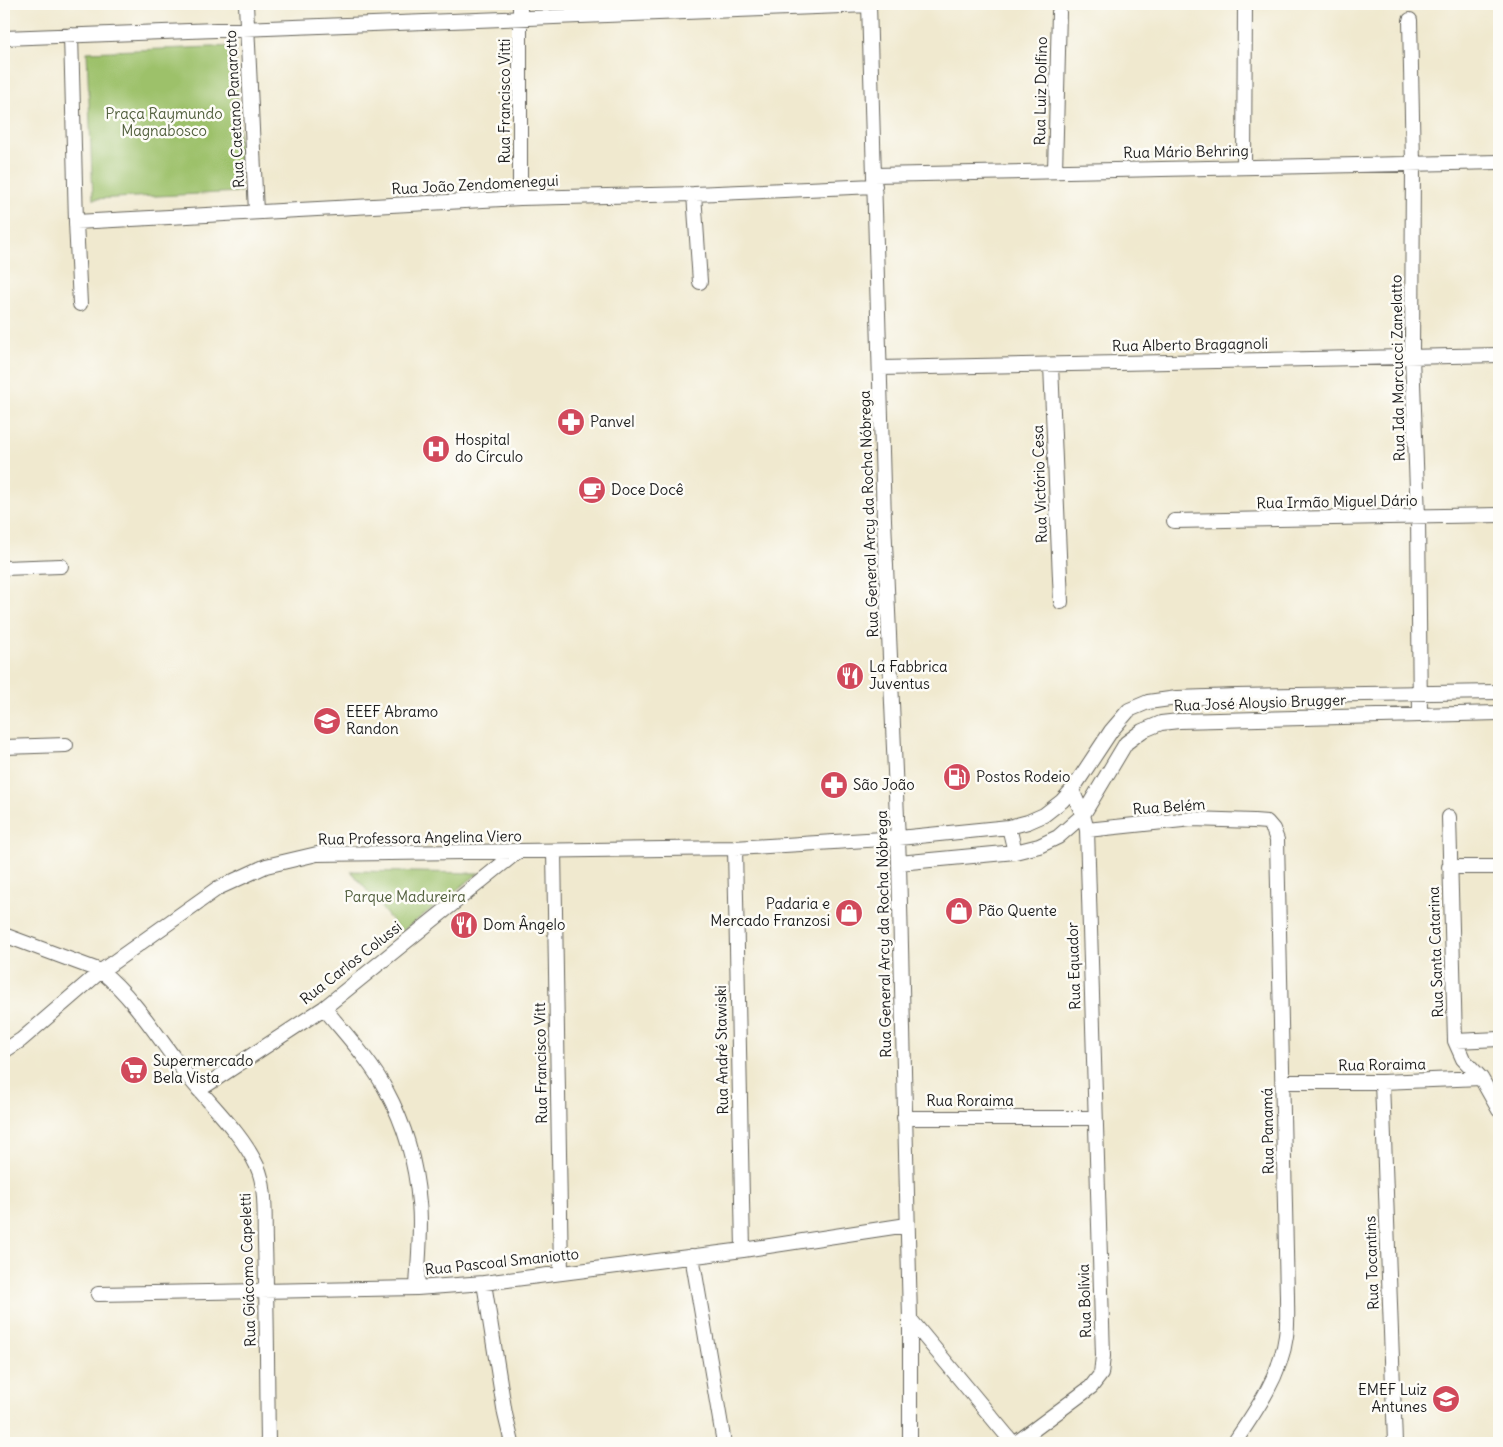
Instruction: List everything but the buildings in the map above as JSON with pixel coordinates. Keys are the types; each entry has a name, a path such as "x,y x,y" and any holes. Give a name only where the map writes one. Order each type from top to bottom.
{"street":[{"name":"Rua Caetano Panarotto","path":"246,4 256,212"},
{"name":"Rua Francisco Vitti","path":"520,4 520,198"},
{"path":"1244,167 1245,4"},
{"path":"4,38 869,5"},
{"name":"Rua General Arcy da Rocha Nóbrega","path":"869,5 884,520 899,838 906,1226 910,1319 910,1443"},
{"name":"Rua Luiz Dolfino","path":"1055,171 1059,12"},
{"name":"Rua Ida Marcucci Zanelatto","path":"1410,20 1413,164 1412,356 1418,517 1420,715"},
{"path":"71,36 80,304"},
{"name":"Rua Mário Behring","path":"874,180 1055,171 1499,162"},
{"name":"Rua João Zendomenegui","path":"76,222 520,198 694,194 874,180"},
{"path":"694,194 700,282"},
{"name":"Rua Alberto Bragagnoli","path":"881,368 1499,355"},
{"name":"Rua Victório Cesa","path":"1051,365 1061,602"},
{"name":"Rua Irmão Miguel Dário","path":"1174,521 1499,515"},
{"path":"4,568 61,566"},
{"name":"Rua José Aloysio Brugger","path":"899,838 1009,827 1044,815 1062,801 1072,790 1111,731 1128,710 1148,702 1177,698 1237,696 1499,692"},
{"path":"1237,696 1237,719"},
{"path":"1177,698 1179,721"},
{"name":"Rua José Aloysio Brugger","path":"899,863 1015,852 1039,846 1058,837 1083,815 1126,742 1142,731 1161,723 1237,719 1499,713"},
{"path":"1111,731 1126,742"},
{"path":"4,747 66,745"},
{"name":"Rua Equador","path":"1072,790 1083,815 1087,830 1095,1118"},
{"name":"Rua Santa Catarina","path":"1449,817 1455,1041 1464,1058 1481,1078 1499,1108"},
{"name":"Rua Belém","path":"1087,830 1192,820 1254,821"},
{"name":"Rua Panamá","path":"1234,1443 1256,1410 1279,1365 1286,1336 1287,1297 1277,840 1273,829 1267,822 1254,821"},
{"path":"1009,827 1015,852"},
{"name":"Rua Professora Angelina Viero","path":"4,1051 21,1040 100,971 218,888 266,866 317,854 735,848 899,838"},
{"name":"Rua André Stawiski","path":"735,848 743,1250"},
{"name":"Rua Francisco Vitt","path":"554,851 561,1273"},
{"name":"Rua Carlos Colussi","path":"199,1090 324,1008 517,852"},
{"path":"1449,867 1499,867"},
{"path":"4,935 100,971"},
{"name":"Rua Giácomo Capeletti","path":"100,971 128,997 199,1090 239,1137 258,1169 263,1195 267,1291 268,1443"},
{"path":"324,1008 370,1066 386,1090 402,1126 414,1168 420,1205 417,1288"},
{"path":"1455,1041 1499,1039"},
{"name":"Rua Roraima","path":"1283,1082 1382,1082 1481,1078"},
{"name":"Rua Tocantins","path":"1382,1082 1395,1443"},
{"name":"Rua Roraima","path":"904,1118 1095,1118"},
{"name":"Rua Bolívia","path":"1014,1443 1091,1387 1101,1374 1103,1356 1095,1118"},
{"name":"Rua Pascoal Smaniotto","path":"98,1294 417,1288 484,1283 743,1250 906,1226"},
{"path":"692,1256 724,1443"},
{"path":"484,1283 512,1443"},
{"path":"910,1319 1014,1443"}],"green space":[{"name":"Praça Raymundo Magnabosco","path":"236,46 241,192 93,199 87,52"},
{"name":"Parque Madureira","path":"351,871 479,873 401,932"}],"place":[{"name":"Panvel","path":"571,422"},
{"name":"Hospital do Círculo","path":"436,449"},
{"name":"Doce Docê","path":"592,490"},
{"name":"La Fabbrica Juventus","path":"850,676"},
{"name":"EEEF Abramo Randon","path":"327,721"},
{"name":"Postos Rodeio","path":"957,777"},
{"name":"São João","path":"834,785"},
{"name":"Pão Quente","path":"959,911"},
{"name":"Padaria e Mercado Franzosi","path":"849,913"},
{"name":"Dom Ângelo","path":"464,925"},
{"name":"Supermercado Bela Vista","path":"134,1070"},
{"name":"EMEF Luiz Antunes","path":"1446,1399"}]}
